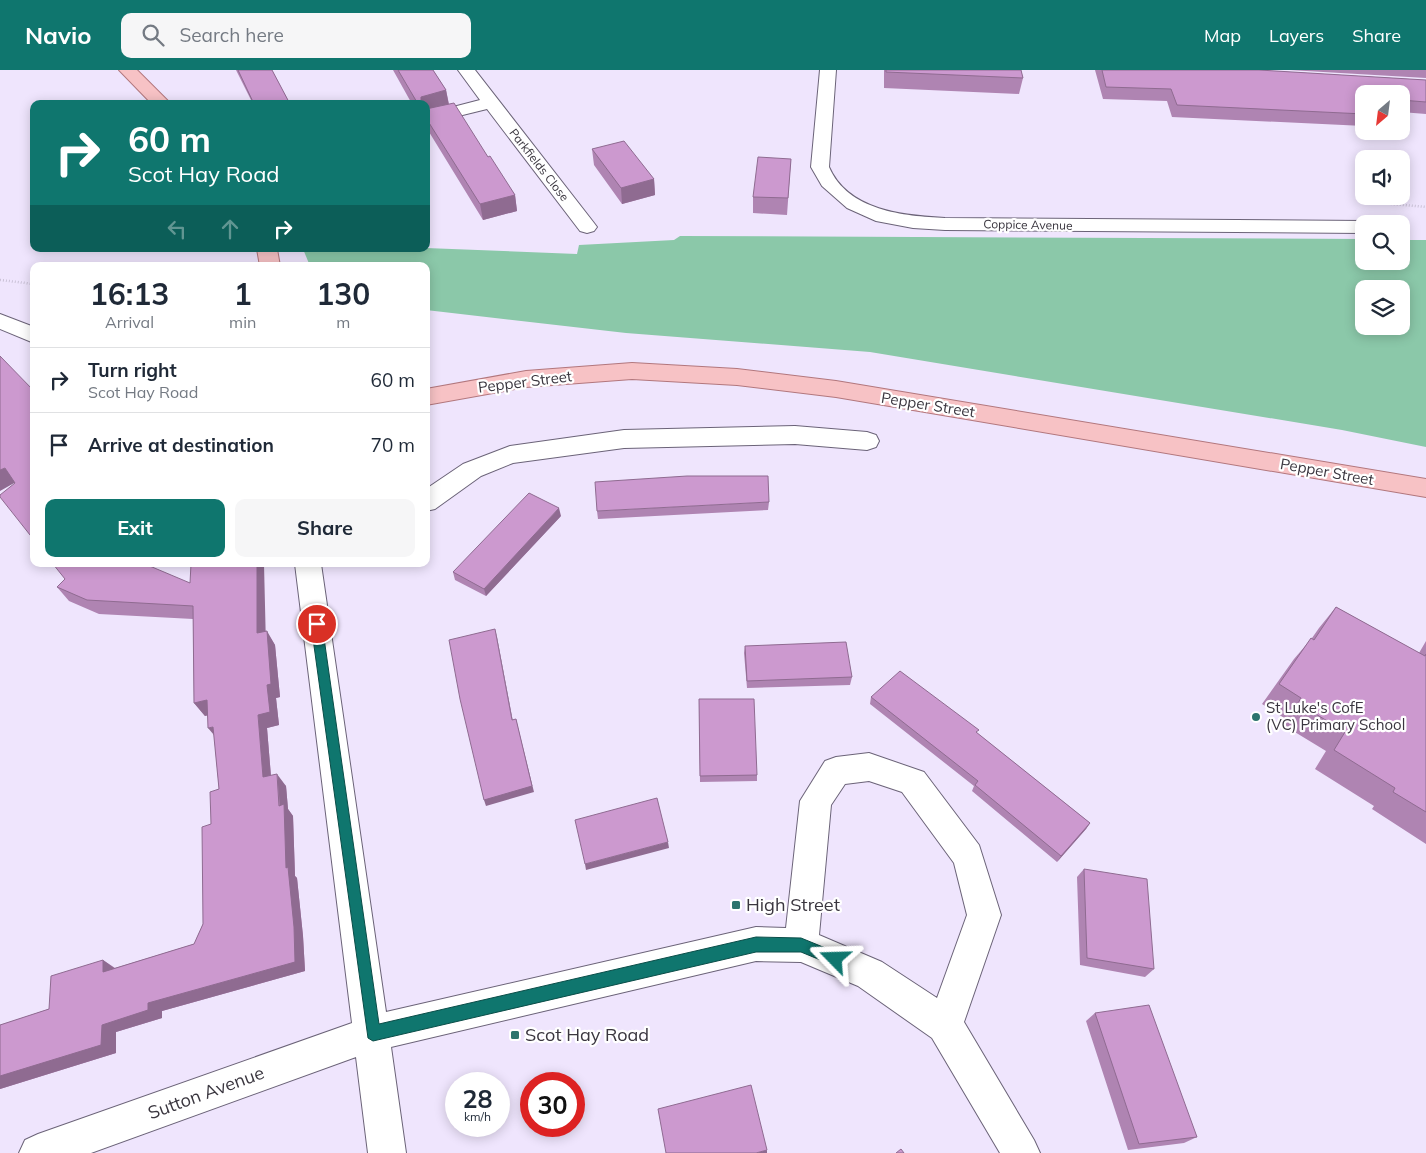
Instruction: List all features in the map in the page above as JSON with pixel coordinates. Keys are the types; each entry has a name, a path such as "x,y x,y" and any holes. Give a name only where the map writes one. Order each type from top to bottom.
{"main road":[{"path":"127,70 158,100"},
{"name":"Pepper Street","path":"430,396 526,379 632,371 737,377 845,391 1426,488"}],"street":[{"name":"Parkfields Close","path":"466,70 587,227"},
{"name":"Coppice Avenue","path":"828,70 820,167 825,180 854,206 879,216 908,223 943,224 1355,227"},
{"path":"430,118 490,103"},
{"name":"Coppice Avenue","path":"1343,208 1355,222"},
{"path":"0,321 30,334"},
{"path":"430,499 472,470 510,455 624,439 795,435 867,441"},
{"path":"311,567 387,1153"},
{"path":"945,1025 984,914 968,856 912,782 869,767 836,771 816,801 801,945 870,974 945,1025 1021,1153"},
{"name":"Sutton Avenue","path":"38,1153 373,1033 756,944 801,945"}],"path":[{"path":"0,280 30,284"}],"green space":[{"path":"680,236 1355,239 1355,270 1410,270 1410,240 1426,240 1426,447 1342,430 870,352 626,333 430,310 430,262 308,262 304,252 430,252 430,248 577,254 579,245 674,240"}],"building":[{"path":"238,70 272,70 288,100 252,100"},
{"path":"398,70 433,70 446,90 421,97 421,100 416,100"},
{"path":"886,70 1021,70 1023,78 886,72"},
{"path":"1102,70 1259,70 1426,80 1426,102 1410,101 1410,85 1355,85 1355,114 1177,105 1171,89 1106,87"},
{"path":"454,103 488,157 490,156 515,195 480,204 430,124 430,108"},
{"path":"624,141 654,179 621,188 592,149"},
{"path":"758,157 791,159 788,198 753,197"},
{"path":"0,356 30,387 30,535 0,497 15,483 5,468 0,470"},
{"path":"687,476 768,476 769,502 597,511 595,482"},
{"path":"529,493 559,508 484,589 453,572"},
{"path":"55,567 152,567 190,583 191,567 257,567 257,633 267,631 271,684 267,685 270,712 258,715 263,777 277,774 279,806 284,804 286,868 288,867 294,927 295,962 148,1003 148,1010 102,1025 101,1045 0,1076 0,1025 49,1009 51,976 103,960 103,972 194,944 203,924 202,827 211,824 210,792 219,789 213,727 208,728 207,700 194,703 193,606 87,600 57,587 65,579"},
{"path":"1336,607 1425,656 1426,654 1426,812 1393,792 1395,788 1334,750 1345,732 1298,703 1301,698 1279,684 1311,638 1314,640"},
{"path":"495,629 512,720 516,719 532,786 484,800 460,699 449,640"},
{"path":"846,642 852,677 747,681 745,646"},
{"path":"900,671 979,730 976,732 1090,823 1061,856 975,785 978,781 871,697"},
{"path":"699,699 754,699 757,775 700,776"},
{"path":"657,798 668,842 585,864 575,820"},
{"path":"1084,869 1147,879 1154,969 1087,958"},
{"path":"1149,1005 1197,1137 1139,1144 1095,1013"},
{"path":"751,1085 767,1150 756,1153 666,1153 658,1109"},
{"path":"901,1149 904,1153 896,1153"}],"place":[{"name":"St Luke's CofE (VC) Primary School","path":"1256,717"},
{"name":"High Street","path":"736,905"},
{"name":"Scot Hay Road","path":"515,1035"}],"route":[{"path":"317,624 373,1033 756,944 801,945 835,959"}]}
